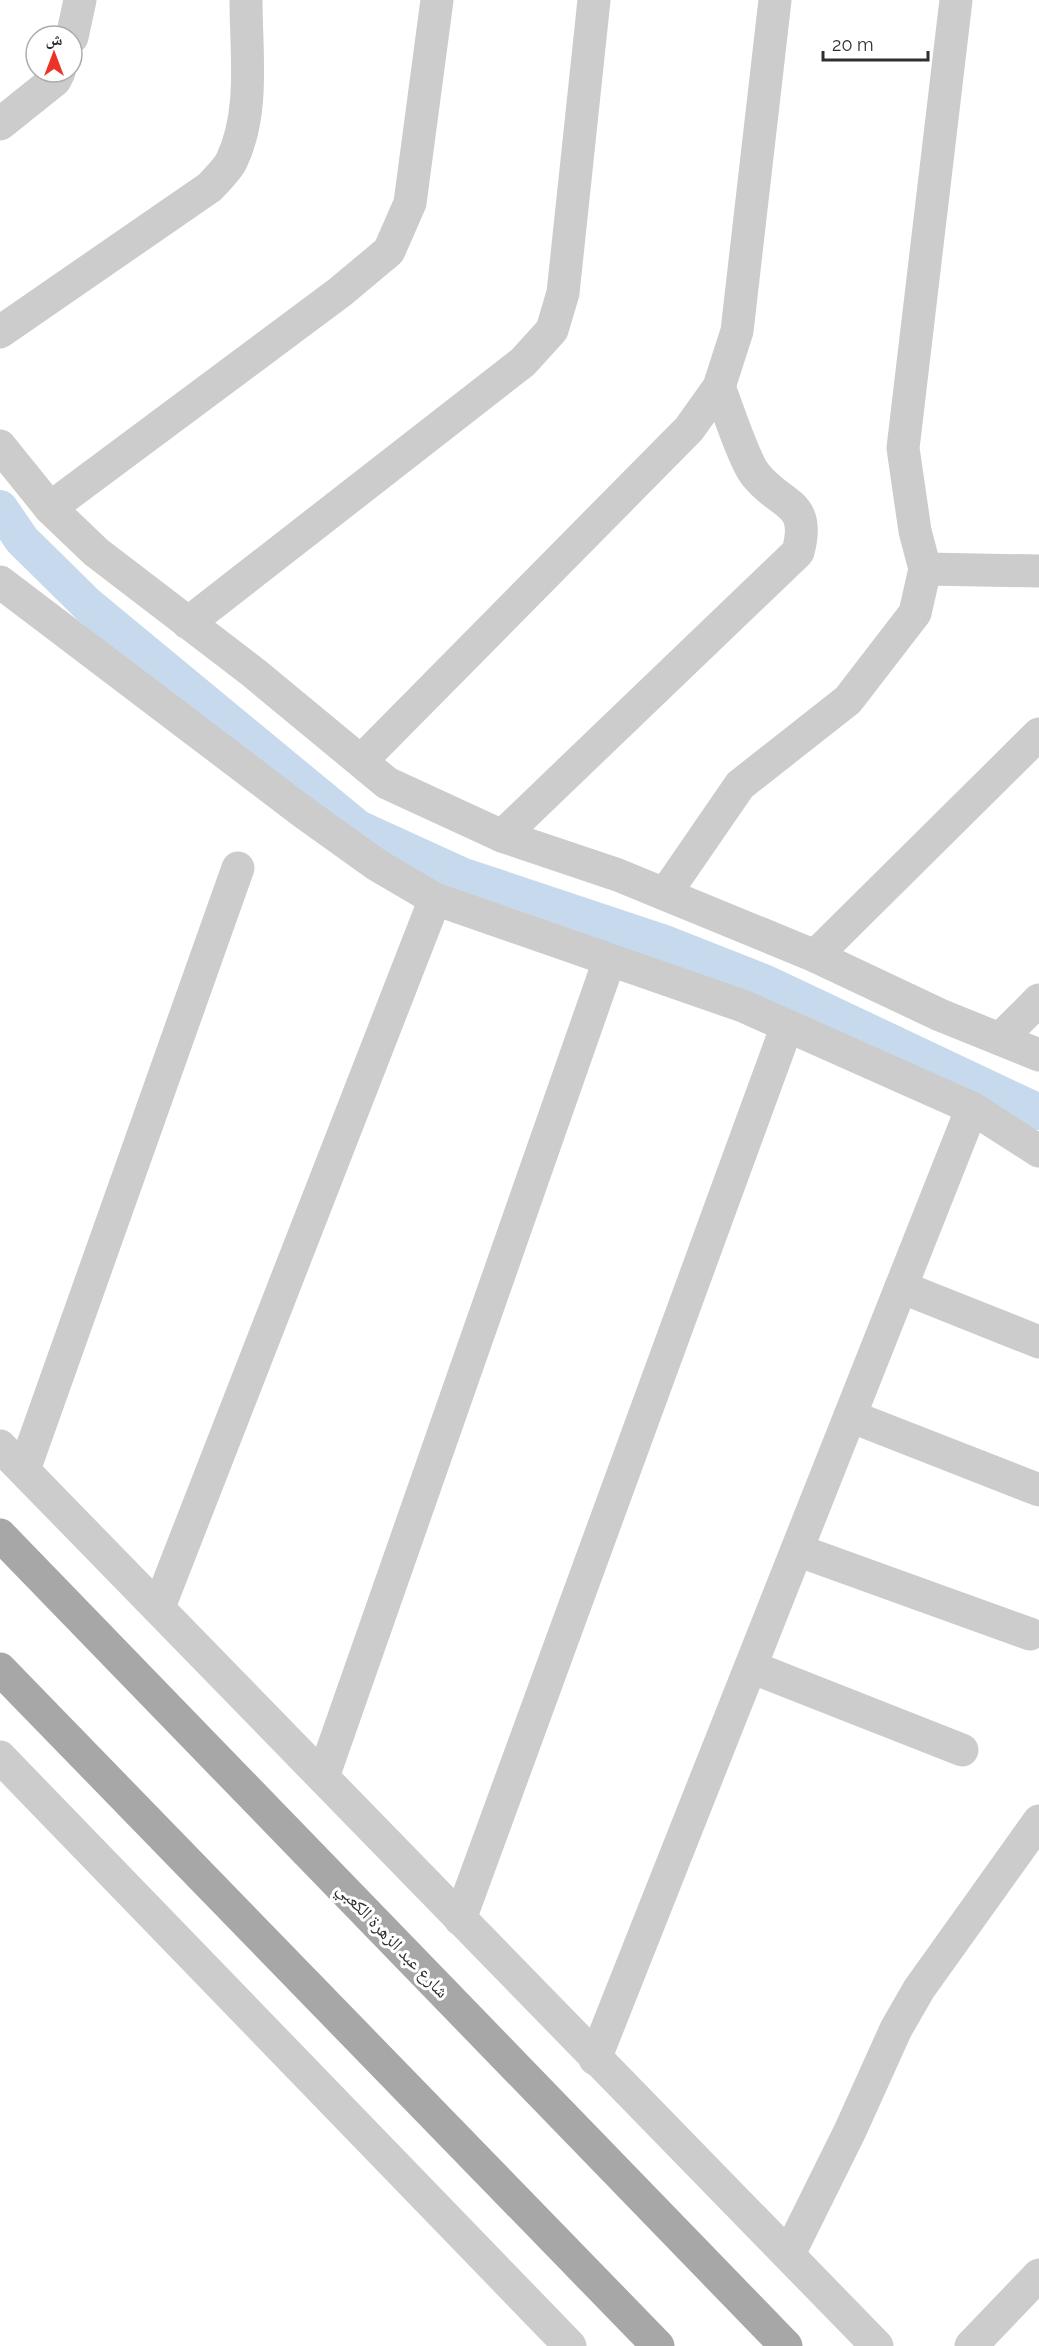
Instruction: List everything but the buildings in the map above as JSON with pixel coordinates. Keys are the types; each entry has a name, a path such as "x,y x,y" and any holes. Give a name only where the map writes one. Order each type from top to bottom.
{"main road":[{"name":"شارع عبد الزهرة الكعبي","path":"0,1535 786,2346"},
{"path":"0,1669 658,2346"}],"street":[{"path":"75,24 80,0"},
{"path":"0,332 210,187 230,164 241,136 246,95 246,0"},
{"path":"50,508 340,292 389,251 410,203 437,0"},
{"path":"188,622 523,362 552,330 563,293 594,0"},
{"path":"361,761 689,429 719,387 738,331 775,0"},
{"path":"665,894 740,785 848,700 915,613 925,569 915,531 903,448 956,0"},
{"path":"0,124 50,84"},
{"path":"502,836 798,552 804,531 797,510 755,474 719,387"},
{"path":"0,446 50,508 96,552 188,622 387,783 502,836 618,875 815,956 1039,1055"},
{"path":"925,569 1039,571"},
{"path":"0,582 303,812 377,865 435,899 703,991 787,1026 972,1108 1039,1151"},
{"path":"815,956 1039,734"},
{"path":"24,1470 238,868"},
{"path":"159,1607 435,899"},
{"path":"322,1777 609,960"},
{"path":"999,1039 1039,1000"},
{"path":"460,1919 787,1026"},
{"path":"595,2059 972,1108"},
{"path":"901,1287 1039,1342"},
{"path":"850,1416 1039,1490"},
{"path":"0,1446 877,2346"},
{"path":"797,1550 1030,1634"},
{"path":"751,1667 962,1750"},
{"path":"0,1757 570,2346"},
{"path":"789,2254 850,2131 896,2029 919,1989 1039,1821"},
{"path":"971,2346 1039,2275"}],"waterway":[{"path":"0,508 22,540 88,605 358,828 461,875 662,942 766,983 1039,1112"}]}
